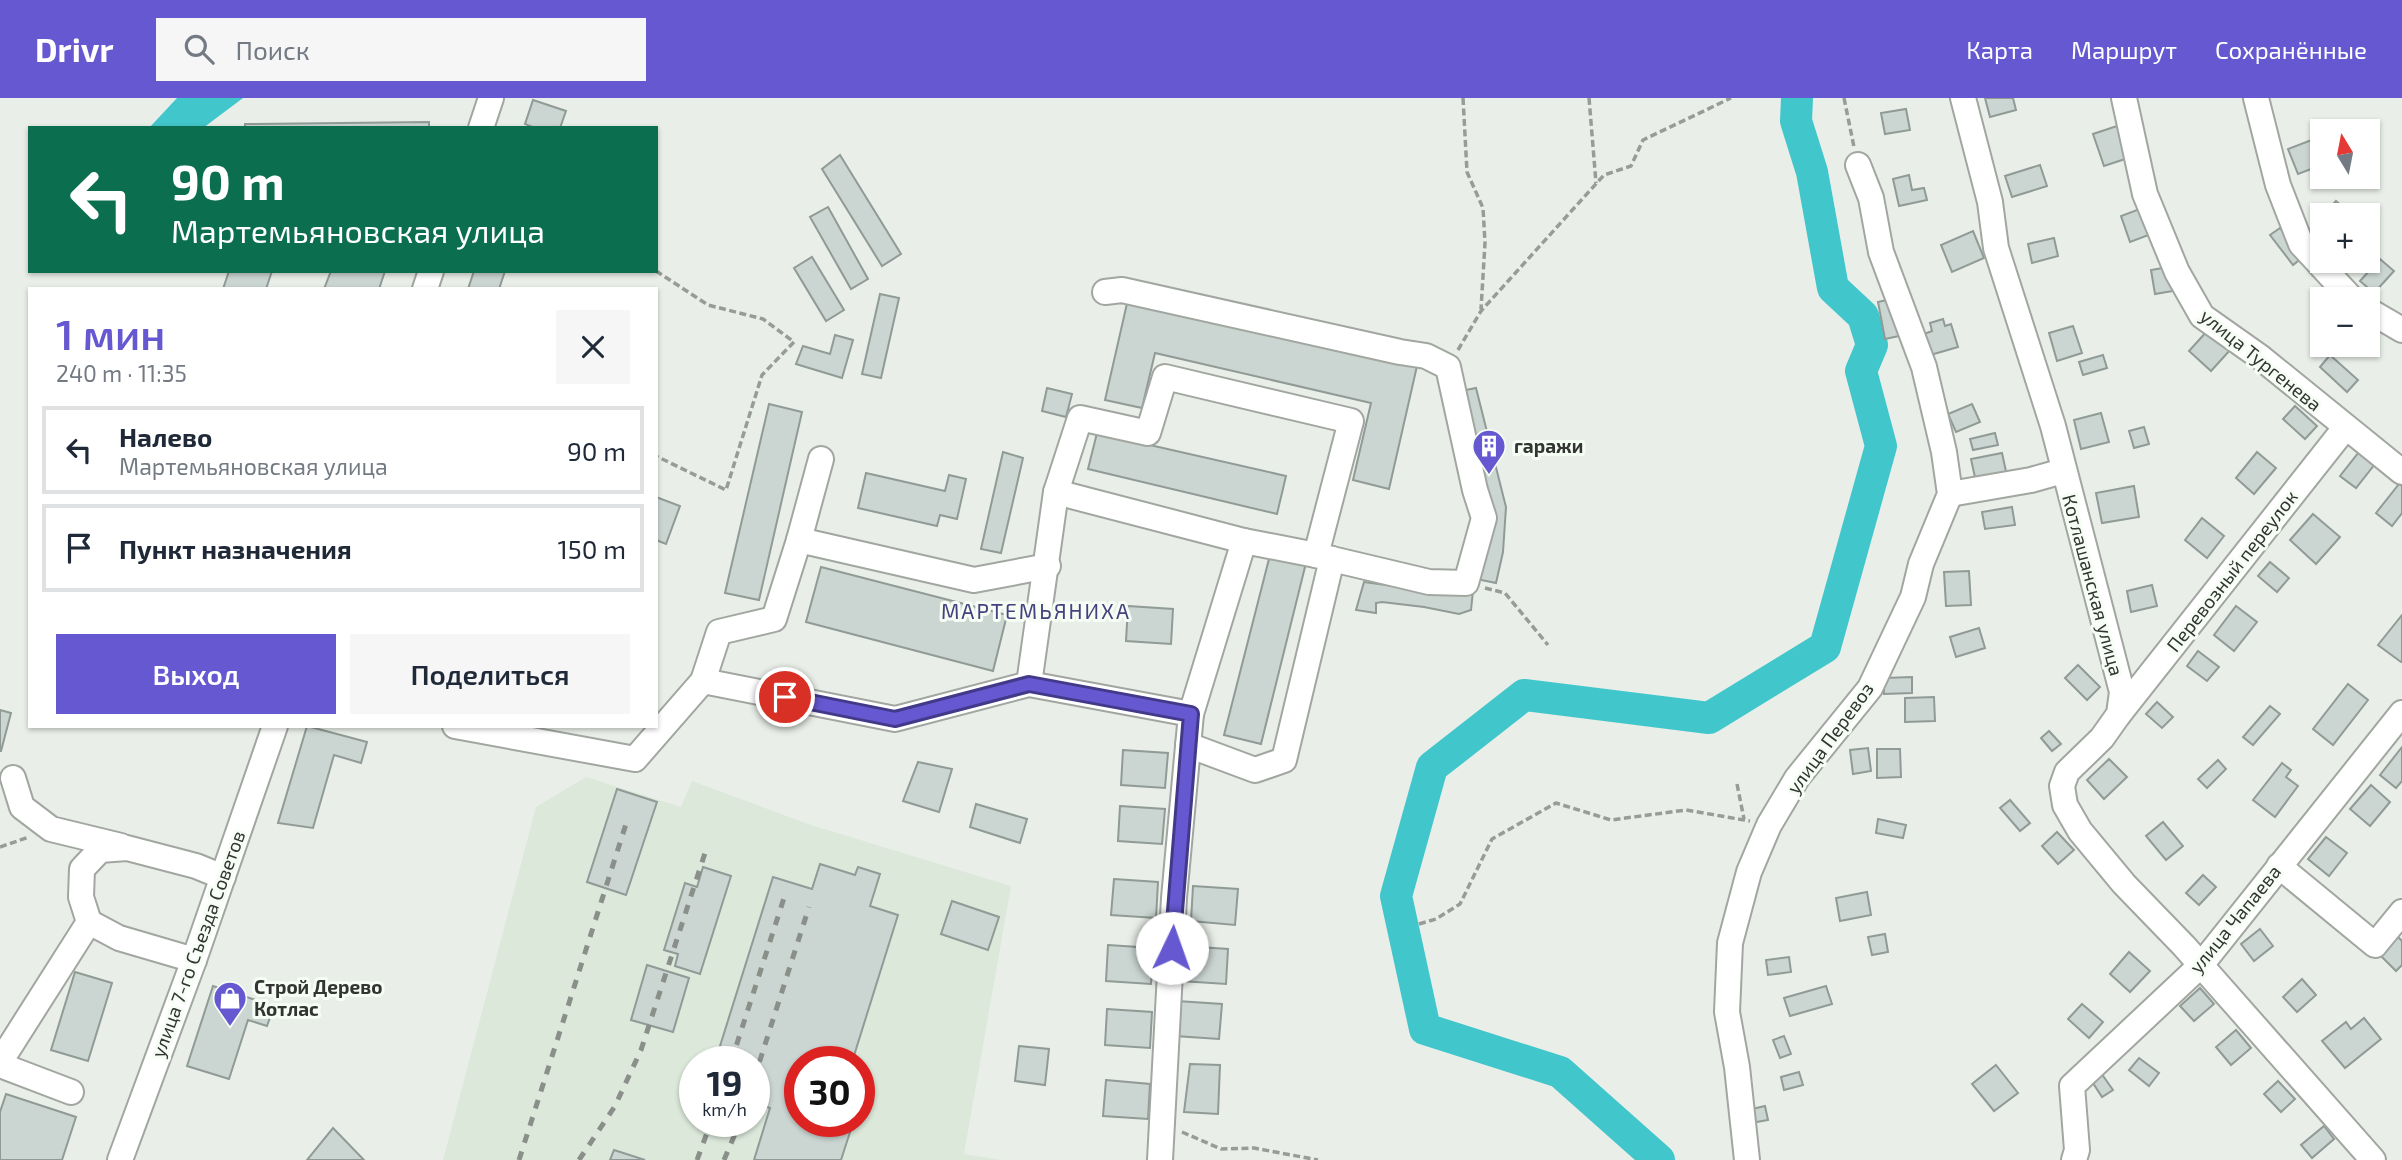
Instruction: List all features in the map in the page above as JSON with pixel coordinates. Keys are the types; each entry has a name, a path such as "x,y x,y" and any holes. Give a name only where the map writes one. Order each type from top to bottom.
{"street":[{"path":"482,126 491,98"},
{"name":"Котлашанская улица","path":"1963,98 1990,202 1996,248 2053,426 2119,679 2122,692 2119,714"},
{"name":"улица Тургенева","path":"2124,98 2146,194 2177,272 2202,316 2260,357 2402,472"},
{"path":"2256,98 2278,186 2301,244 2341,287"},
{"path":"1858,165 1871,198 1881,251 1924,367 1944,452 1950,494 2031,480 2063,471"},
{"path":"1056,492 1244,541 1429,582 1466,583 1484,518 1475,490 1448,367 1426,356 1122,290 1105,292"},
{"path":"2380,317 2402,330"},
{"path":"1029,684 1048,566 1056,492 1080,418 1148,433 1165,377 1350,421 1284,760 1255,770 1188,745"},
{"name":"Перевозный переулок","path":"2119,714 2345,428"},
{"path":"465,728 635,760 703,681 719,632 774,619 821,459"},
{"name":"улица Перевоз","path":"1747,1160 1737,1067 1727,1012 1730,943 1749,872 1769,825 1797,778 1870,688 1913,597 1921,564 1950,494"},
{"path":"799,540 974,580 1048,566"},
{"path":"1160,1160 1174,898 1191,714 1244,541"},
{"path":"703,681 895,719 1029,684 1191,714"},
{"name":"улица Чапаева","path":"2074,1160 2077,1150 2072,1086 2201,965 2402,713"},
{"path":"2119,714 2102,738 2067,772 2062,786 2065,805 2080,831 2124,884 2201,965 2368,1158"},
{"name":"улица 7-го Съезда Советов","path":"120,1160 194,960 274,728"},
{"path":"13,778 22,807 51,829 196,866 223,877"},
{"path":"127,848 100,850 82,869 81,897 89,922 119,938 194,960"},
{"path":"2278,866 2375,945 2402,912"},
{"path":"71,1092 0,1063 89,922"}],"path":[{"path":"1463,98 1467,172 1483,208 1485,243 1481,311"},
{"path":"1589,98 1596,184"},
{"path":"1448,367 1481,311 1604,175 1631,166 1643,140 1730,98"},
{"path":"1844,98 1858,165"},
{"path":"658,272 708,305 763,319 794,342 762,375 726,490 658,457"},
{"path":"1466,583 1505,593 1548,645"},
{"path":"1737,784 1745,819"},
{"path":"1419,924 1436,919 1460,904 1492,839 1556,803 1611,820 1686,810 1769,825"},
{"path":"1162,1124 1221,1149 1254,1148 1318,1160"}],"shaded area":[{"path":"586,777 681,807 692,781 811,825 1011,886 964,1154 1002,1160 443,1160 536,807"}],"water":[{"path":"177,98 243,98 206,126 151,126"}],"building":[{"path":"1985,98 2013,98 2016,110 1990,117"},
{"path":"533,100 566,111 561,126 525,124"},
{"path":"1906,109 1910,130 1885,134 1881,113"},
{"path":"429,122 429,126 245,126"},
{"path":"2117,126 2128,158 2104,166 2093,134"},
{"path":"2310,141 2310,170 2298,174 2288,149"},
{"path":"840,155 901,254 882,266 822,169"},
{"path":"2040,165 2047,186 2012,197 2005,176"},
{"path":"1909,175 1912,190 1924,188 1927,200 1899,206 1893,179"},
{"path":"828,207 868,279 851,289 810,217"},
{"path":"2145,207 2154,233 2130,242 2121,216"},
{"path":"2280,228 2303,257 2293,265 2270,235"},
{"path":"1973,231 1984,258 1952,272 1941,245"},
{"path":"2054,238 2058,256 2032,263 2028,244"},
{"path":"812,257 844,310 826,321 794,268"},
{"path":"2380,259 2394,271 2379,287 2367,287 2360,281 2367,273 2380,273"},
{"path":"2169,267 2173,291 2155,294 2151,270"},
{"path":"228,273 271,273 267,287 224,287"},
{"path":"330,273 384,273 380,287 325,287"},
{"path":"473,273 504,273 500,287 469,287"},
{"path":"880,294 899,298 881,378 862,374"},
{"path":"1128,299 1417,366 1389,489 1353,480 1371,403 1155,353 1142,408 1105,400"},
{"path":"1891,299 1899,336 1885,339 1878,302"},
{"path":"1943,319 1945,326 1951,324 1958,347 1927,356 1921,335 1932,331 1930,323"},
{"path":"2073,326 2082,353 2057,361 2049,333"},
{"path":"2209,329 2231,349 2211,371 2189,351"},
{"path":"835,335 853,340 842,378 796,364 803,346 830,354"},
{"path":"2103,355 2107,368 2083,375 2079,362"},
{"path":"2328,357 2332,357 2358,380 2347,392 2320,367"},
{"path":"1047,388 1072,394 1066,417 1042,411"},
{"name":"гаражи","path":"1476,388 1506,507 1503,552 1496,583 1481,580 1461,391"},
{"path":"769,404 802,412 759,600 725,593"},
{"path":"1972,404 1980,422 1956,432 1948,414"},
{"path":"2295,406 2317,426 2305,439 2283,419"},
{"path":"2101,413 2109,442 2081,449 2074,420"},
{"path":"2144,427 2149,444 2134,448 2129,431"},
{"path":"1097,433 1286,476 1277,514 1088,469"},
{"path":"1995,433 1998,445 1973,450 1970,439"},
{"path":"1003,452 1023,458 1001,553 981,549"},
{"path":"2257,452 2276,468 2254,494 2236,478"},
{"path":"2359,452 2375,464 2356,488 2340,476"},
{"path":"2002,453 2007,476 1976,482 1971,459"},
{"path":"866,473 945,491 949,475 966,479 957,519 940,515 937,526 858,508"},
{"path":"2399,484 2402,486 2402,513 2392,526 2376,513"},
{"path":"2134,486 2139,517 2102,523 2096,493"},
{"path":"658,498 680,506 666,544 658,541"},
{"path":"2012,507 2015,525 1985,529 1982,512"},
{"path":"2313,514 2340,537 2316,564 2290,540"},
{"path":"2202,518 2224,536 2207,558 2185,540"},
{"path":"1270,555 1306,563 1261,744 1224,735"},
{"path":"2270,562 2289,578 2277,592 2258,576"},
{"path":"821,567 1007,615 993,671 806,622"},
{"path":"1969,571 1971,605 1946,606 1944,572"},
{"path":"1364,582 1452,594 1473,591 1471,610 1459,614 1382,602 1376,603 1376,613 1356,610"},
{"path":"2152,585 2157,606 2131,612 2127,591"},
{"path":"1128,606 1173,609 1171,644 1126,641"},
{"path":"2236,606 2257,622 2234,651 2214,635"},
{"path":"2402,615 2402,661 2401,662 2378,645"},
{"path":"1979,628 1985,648 1956,657 1950,637"},
{"path":"2198,651 2219,667 2207,681 2187,666"},
{"path":"2078,665 2100,687 2087,700 2065,678"},
{"path":"1912,677 1912,693 1884,694 1884,678"},
{"path":"2348,684 2368,700 2333,745 2313,729"},
{"path":"1934,697 1935,721 1905,722 1905,698"},
{"path":"2157,702 2173,717 2162,728 2146,714"},
{"path":"2270,706 2280,714 2253,745 2243,737"},
{"path":"0,710 11,713 1,751 0,751"},
{"path":"306,728 367,742 361,763 334,755 313,828 278,823"},
{"path":"2049,731 2061,744 2052,751 2041,738"},
{"path":"2402,747 2402,781 2396,788 2380,775"},
{"path":"1868,748 1871,771 1853,774 1850,750"},
{"path":"1877,749 1900,749 1901,777 1877,778"},
{"path":"1123,750 1168,753 1165,788 1121,785"},
{"path":"2109,759 2127,777 2104,799 2087,780"},
{"path":"2218,760 2226,769 2207,788 2198,779"},
{"path":"918,762 952,769 939,812 903,801"},
{"path":"2282,763 2291,770 2286,777 2298,786 2275,817 2253,800"},
{"path":"2371,785 2390,802 2370,826 2350,809"},
{"path":"617,789 657,802 626,895 587,882"},
{"path":"2010,800 2030,823 2020,831 2000,808"},
{"path":"976,804 1027,819 1020,843 970,827"},
{"path":"1120,806 1165,809 1162,844 1118,841"},
{"path":"1878,819 1906,825 1903,838 1876,833"},
{"path":"2163,822 2183,846 2166,860 2146,836"},
{"path":"2057,832 2074,850 2058,864 2042,846"},
{"path":"2326,837 2347,853 2329,876 2308,859"},
{"path":"820,864 855,875 858,867 880,874 870,906 898,915 857,1046 784,1046 784,1137 848,1137 841,1160 754,1160 761,1137 770,1137 770,1046 720,1046 773,877 812,889"},
{"path":"703,867 731,876 700,974 675,966 678,954 664,950 685,883 697,887"},
{"path":"2203,875 2216,887 2199,905 2186,893"},
{"path":"1114,879 1158,882 1156,918 1111,915"},
{"path":"1193,886 1238,889 1235,925 1191,921"},
{"path":"1867,892 1871,915 1840,921 1836,898"},
{"path":"952,901 999,917 988,950 941,934"},
{"path":"2260,929 2273,946 2254,961 2241,944"},
{"path":"1885,934 1888,952 1872,955 1868,937"},
{"path":"2395,934 2402,941 2402,965 2396,971 2377,952"},
{"path":"1108,945 1153,948 1151,984 1106,981"},
{"path":"1183,946 1228,949 1226,984 1181,981"},
{"path":"2129,952 2150,971 2130,992 2110,974"},
{"path":"1789,957 1791,972 1768,975 1766,960"},
{"path":"647,965 689,978 673,1032 631,1020"},
{"path":"75,972 112,983 88,1061 51,1050"},
{"path":"2302,979 2316,995 2297,1012 2283,997"},
{"path":"213,986 274,1006 267,1026 248,1020 229,1079 187,1066"},
{"path":"1826,986 1832,1004 1790,1016 1784,998"},
{"path":"2200,988 2214,1004 2194,1021 2180,1006"},
{"path":"1177,1001 1222,1004 1219,1039 1175,1036"},
{"path":"2082,1004 2103,1022 2089,1038 2068,1019"},
{"path":"1107,1009 1152,1012 1150,1048 1105,1045"},
{"path":"2364,1018 2381,1039 2345,1068 2322,1041 2346,1022 2351,1029"},
{"path":"2236,1030 2251,1048 2231,1065 2216,1047"},
{"path":"1784,1036 1791,1054 1780,1058 1773,1040"},
{"path":"1019,1046 1049,1049 1045,1085 1015,1081"},
{"path":"2139,1058 2159,1073 2149,1086 2129,1070"},
{"path":"1190,1064 1220,1065 1218,1114 1184,1112"},
{"path":"1996,1065 2018,1093 1994,1111 1972,1084"},
{"path":"1799,1072 1803,1085 1784,1090 1781,1077"},
{"path":"2101,1073 2113,1090 2102,1097 2091,1080"},
{"path":"1106,1080 1150,1084 1148,1119 1103,1116"},
{"path":"2278,1081 2295,1099 2281,1112 2264,1094"},
{"path":"6,1094 76,1117 62,1160 0,1160 0,1112"},
{"path":"1765,1106 1768,1120 1751,1123 1748,1110"},
{"path":"2324,1126 2334,1139 2312,1158 2301,1145"},
{"path":"333,1128 364,1160 307,1160"},
{"path":"614,1150 645,1160 610,1160"}],"waterway":[{"path":"1659,1160 1560,1072 1425,1029 1396,896 1432,767 1524,695 1709,718 1825,647 1881,446 1861,371 1872,345 1863,316 1833,288 1812,172 1796,121 1797,98"}],"railway":[{"path":"519,1160 626,824"},
{"path":"579,1160 615,1106 641,1050 705,853"},
{"path":"736,1046 784,898"},
{"path":"765,1046 809,907"},
{"path":"697,1160 705,1137"},
{"path":"724,1160 734,1137"}],"place":[{"name":"гаражи","path":"1489,476"},
{"name":"Строй Дерево Котлас","path":"230,1028"}],"district":[{"name":"МАРТЕМЬЯНИХА","path":"1036,612"}],"route":[{"path":"785,697 895,719 1029,684 1191,714 1172,948"}]}
